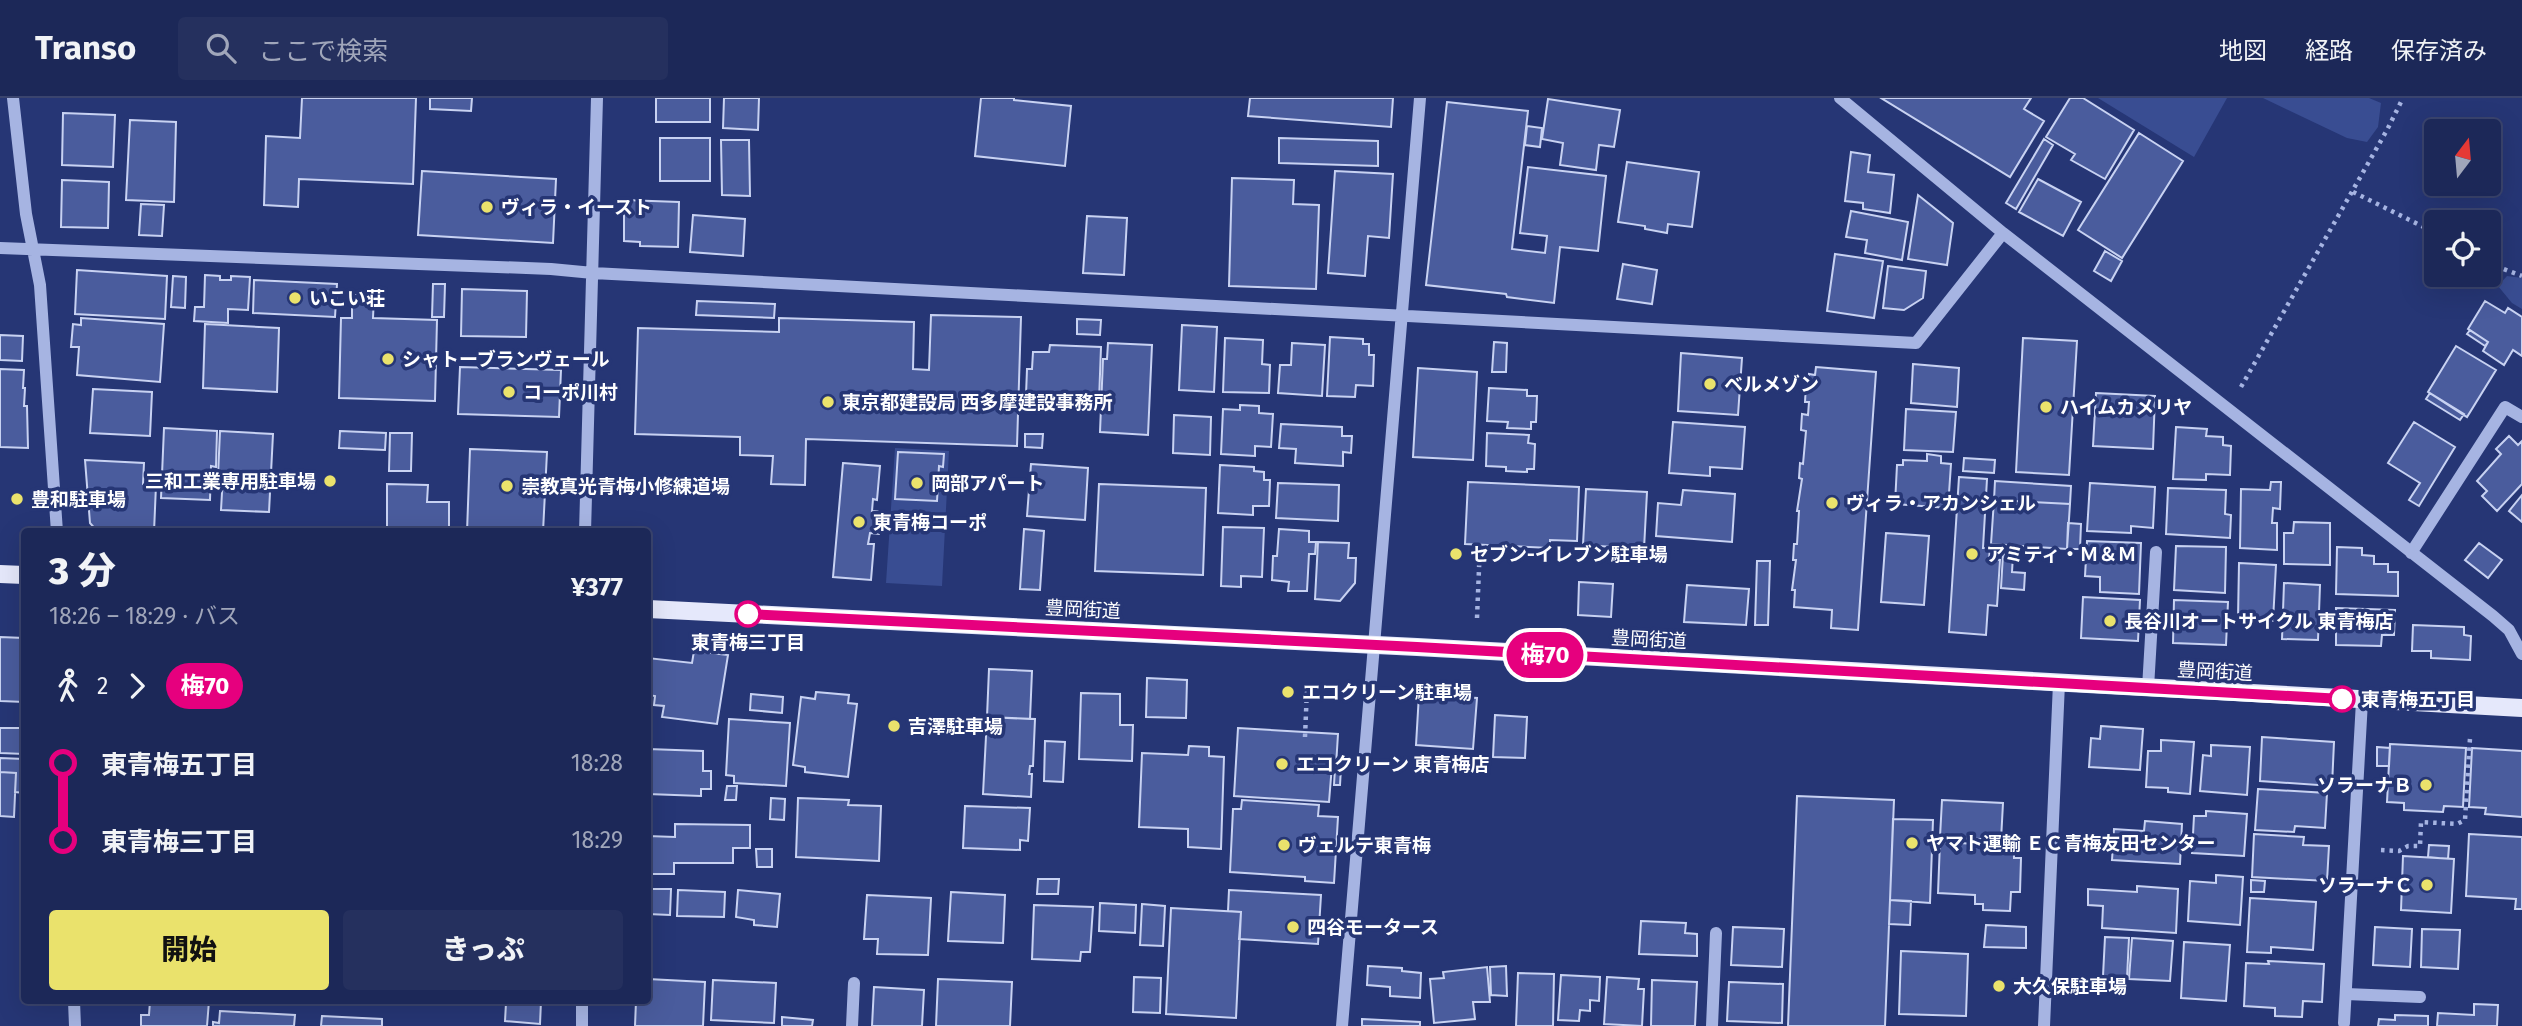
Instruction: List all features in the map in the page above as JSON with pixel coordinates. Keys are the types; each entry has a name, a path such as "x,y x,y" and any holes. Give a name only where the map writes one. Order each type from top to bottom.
{"main road":[{"path":"0,574 21,575"},
{"name":"豊岡街道","path":"651,609 2522,708"}],"street":[{"path":"13,98 26,214 40,285 57,528"},
{"path":"585,528 597,98"},
{"path":"1342,1026 1420,98"},
{"path":"1839,98 2003,233 2509,630 2522,654"},
{"path":"0,248 551,269 1916,342 2003,233"},
{"path":"2411,553 2505,407 2522,417"},
{"path":"2148,688 2156,552"},
{"path":"2044,1026 2059,683"},
{"path":"2344,1024 2362,701"},
{"path":"1712,1026 1716,933"},
{"path":"852,1026 854,983"},
{"path":"2346,994 2420,997"},
{"path":"74,1004 75,1026"},
{"path":"582,1004 582,1026"}],"path":[{"path":"2228,409 2403,98"},
{"path":"2353,191 2424,227"},
{"path":"2501,268 2522,276"},
{"path":"1477,618 1480,544"},
{"path":"1305,737 1307,689"},
{"path":"2354,849 2399,851 2407,846 2420,846 2421,822 2457,824 2465,820 2470,738"}],"shaded area":[{"path":"2098,98 2227,98 2194,157"},
{"path":"2263,98 2369,98 2381,103 2378,127 2367,142 2347,138"},
{"path":"2507,276 2522,278 2522,309 2512,303 2499,287"},
{"path":"895,448 949,451 942,586 886,583"}],"building":[{"path":"302,98 416,98 413,184 299,179 298,207 264,205 266,136 300,138"},
{"path":"430,98 472,98 471,111 430,109"},
{"path":"656,98 710,98 710,122 656,122"},
{"path":"724,98 759,98 758,130 723,128"},
{"path":"981,98 1014,98 1071,106 1065,166 975,156"},
{"path":"1250,98 1393,98 1391,127 1248,116"},
{"path":"1881,98 2031,98 2024,109 2044,121 2010,177"},
{"path":"2070,98 2083,98 2134,130 2105,179 2071,160 2075,154 2046,137"},
{"path":"1548,99 1620,110 1614,147 1599,145 1596,170 1560,165 1563,143 1542,139"},
{"path":"1447,102 1528,111 1512,249 1545,253 1547,236 1520,233 1528,167 1606,176 1598,251 1560,247 1554,303 1507,297 1506,294 1426,285"},
{"path":"63,113 115,115 113,167 62,165"},
{"path":"130,120 176,122 174,202 126,200"},
{"path":"1527,126 1542,128 1540,147 1525,145"},
{"path":"2139,133 2183,161 2122,258 2078,230"},
{"path":"660,138 710,138 710,181 660,181"},
{"path":"1279,138 1378,141 1378,166 1279,163"},
{"path":"2044,139 2053,145 2016,209 2006,203"},
{"path":"721,140 749,140 750,196 722,195"},
{"path":"1851,152 1870,155 1868,172 1894,175 1890,213 1863,209 1863,203 1845,201"},
{"path":"1627,162 1699,172 1692,227 1668,224 1667,233 1618,222"},
{"name":"ヴィラ・イースト","path":"422,171 556,179 553,243 418,235"},
{"path":"1335,171 1393,174 1389,238 1368,236 1365,276 1328,273"},
{"path":"1232,178 1294,180 1293,204 1319,205 1316,289 1229,286"},
{"path":"2038,179 2081,202 2063,236 2019,212"},
{"path":"62,180 109,182 108,228 61,227"},
{"path":"1918,195 1953,223 1947,265 1908,259"},
{"path":"624,200 679,202 678,247 640,246 640,242 624,241"},
{"path":"141,204 164,205 162,236 139,235"},
{"path":"1851,211 1908,222 1902,260 1865,253 1867,240 1846,237"},
{"path":"693,215 745,219 743,256 690,252"},
{"path":"1087,216 1127,218 1124,275 1083,273"},
{"path":"2105,251 2122,261 2111,281 2094,271"},
{"path":"1835,254 1883,261 1874,318 1827,311"},
{"path":"1623,264 1657,270 1652,304 1617,299"},
{"path":"1888,266 1926,271 1923,298 1904,310 1883,308"},
{"path":"77,270 167,276 165,319 75,314"},
{"path":"205,275 220,276 220,280 231,280 231,276 250,277 248,310 228,309 228,323 194,321 195,307 204,307"},
{"path":"173,276 186,277 185,308 171,307"},
{"name":"いこい荘","path":"254,280 337,284 335,317 253,313"},
{"path":"433,284 445,284 444,317 432,317"},
{"name":"コーポ川村","path":"462,289 527,291 526,337 461,336"},
{"name":"シャトーブランヴェール","path":"352,295 374,296 373,318 437,320 435,401 339,398 341,318 352,318"},
{"path":"697,301 775,304 774,318 696,315"},
{"path":"2485,301 2505,313 2508,308 2522,317 2522,356 2513,350 2504,365 2483,351 2488,342 2468,329"},
{"name":"東京都建設局 西多摩建設事務所","path":"931,315 1021,317 1017,446 806,439 805,485 771,484 773,456 740,455 740,437 635,434 638,328 779,332 779,318 914,322 913,369 929,370"},
{"path":"81,318 164,324 160,382 77,375 79,347 71,347 73,324 81,325"},
{"path":"1077,319 1101,320 1100,335 1077,334"},
{"path":"205,324 279,328 277,392 203,388"},
{"path":"1182,325 1217,327 1214,392 1179,390"},
{"path":"2470,330 2488,342 2485,346 2467,334"},
{"path":"0,335 23,336 22,361 0,360"},
{"path":"1330,337 1363,339 1363,344 1369,344 1369,355 1374,355 1373,386 1356,385 1355,397 1327,396"},
{"path":"1225,338 1263,340 1262,364 1270,365 1269,393 1223,392"},
{"name":"ハイムカメリヤ","path":"2023,338 2077,341 2069,475 2016,472"},
{"path":"1494,342 1507,343 1506,372 1492,372"},
{"path":"1108,343 1152,345 1148,435 1100,432 1103,359 1107,359"},
{"path":"1292,343 1325,345 1322,396 1278,393 1280,365 1291,365"},
{"path":"1050,345 1101,347 1099,401 1077,400 1076,405 1031,403 1032,395 1026,395 1027,369 1032,369 1033,352 1049,352"},
{"path":"2456,346 2496,370 2467,417 2428,392"},
{"name":"ベルメゾン","path":"1681,353 1742,358 1738,415 1678,411"},
{"path":"1913,364 1959,368 1957,407 1911,403"},
{"name":"コーポ川村","path":"460,367 561,370 559,417 458,414"},
{"name":"ヴィラ・アカンシェル","path":"1816,367 1876,372 1858,630 1831,628 1832,610 1794,607 1794,544 1797,544 1797,511 1802,479 1799,478 1800,463 1803,464 1806,431 1801,430 1802,414 1808,415 1809,402 1805,402 1806,384 1809,374 1815,375"},
{"path":"1418,368 1477,372 1473,460 1413,457"},
{"path":"0,369 24,370 28,448 0,447"},
{"path":"1489,388 1527,390 1527,396 1537,396 1536,422 1531,422 1531,429 1507,428 1508,422 1487,421"},
{"path":"93,389 152,392 150,436 90,433"},
{"path":"2096,393 2155,396 2153,449 2093,446"},
{"path":"2430,393 2464,414 2460,420 2426,399"},
{"path":"1240,405 1259,406 1259,413 1273,414 1271,447 1255,446 1255,456 1221,454 1223,409 1240,410"},
{"path":"1906,409 1956,412 1953,452 1904,450"},
{"path":"1174,415 1211,417 1210,455 1173,453"},
{"path":"1673,422 1745,427 1742,469 1710,467 1710,476 1669,473"},
{"path":"2414,422 2455,447 2419,506 2409,500 2420,483 2388,463"},
{"path":"1281,424 1342,427 1342,436 1352,436 1351,453 1343,452 1343,466 1295,463 1296,449 1279,448"},
{"path":"2176,427 2207,429 2206,436 2223,437 2223,445 2231,446 2230,475 2206,474 2206,480 2173,479"},
{"path":"164,428 217,431 216,467 211,466 210,500 161,498"},
{"path":"220,431 273,434 269,512 221,510 223,475 218,476"},
{"path":"340,431 386,433 385,450 339,448"},
{"path":"390,433 412,433 411,471 389,471"},
{"path":"1487,433 1529,435 1528,443 1535,444 1534,469 1527,469 1527,472 1506,471 1506,467 1486,466"},
{"path":"1025,434 1043,434 1042,448 1025,447"},
{"path":"2509,436 2518,445 2522,441 2522,484 2497,511 2482,496 2487,491 2477,481 2501,454 2496,449"},
{"name":"崇教真光青梅小修練道場","path":"470,449 547,452 543,528 467,528"},
{"name":"岡部アパート","path":"898,452 944,454 943,467 939,466 937,501 895,499"},
{"path":"1927,454 1941,456 1941,463 1951,464 1948,508 1895,504 1897,465 1903,465 1903,460 1927,461"},
{"path":"1964,458 1995,460 1994,473 1963,471"},
{"path":"85,460 144,463 143,484 156,485 154,528 94,528 90,523"},
{"name":"東青梅コーポ","path":"843,463 880,466 877,500 873,499 872,511 881,512 879,534 870,533 868,544 874,544 871,580 833,577"},
{"path":"1031,464 1088,468 1085,520 1027,516"},
{"path":"1220,465 1254,467 1254,471 1264,472 1264,480 1270,480 1269,506 1253,506 1253,515 1218,513"},
{"name":"アミティ・Ｍ＆Ｍ","path":"1959,477 1987,479 1983,548 1990,548 1989,559 2000,560 1997,606 1988,605 1986,635 1949,632"},
{"path":"1995,481 2071,486 2070,504 1994,500"},
{"path":"1468,482 1579,487 1577,541 1550,540 1550,548 1465,544"},
{"path":"2271,482 2281,482 2280,509 2273,508 2272,523 2277,523 2277,550 2240,548 2241,489 2270,490"},
{"path":"1278,483 1339,485 1338,521 1276,518"},
{"path":"2090,483 2155,487 2153,528 2131,526 2131,533 2087,531"},
{"path":"387,484 428,485 427,502 449,502 449,528 387,528"},
{"path":"1099,484 1206,488 1203,575 1095,571"},
{"path":"2168,488 2226,490 2225,514 2231,515 2230,538 2166,534"},
{"path":"1586,489 1647,492 1644,549 1583,545"},
{"path":"1683,490 1735,494 1732,542 1656,536 1658,503 1681,505"},
{"path":"2522,495 2522,522 2509,511"},
{"path":"1994,500 2070,504 2067,549 1991,544"},
{"path":"2294,522 2330,523 2330,565 2284,564 2284,533 2293,533"},
{"path":"2068,523 2081,524 2080,549 2067,549"},
{"path":"1223,527 1264,528 1262,577 1241,576 1241,587 1221,586"},
{"path":"1024,529 1044,531 1040,590 1020,589"},
{"path":"1279,529 1309,531 1309,542 1316,542 1315,554 1309,554 1307,591 1288,591 1289,582 1272,580 1273,556 1277,556"},
{"path":"1886,533 1929,536 1924,605 1881,602"},
{"path":"2087,541 2141,543 2139,594 2100,592 2100,577 2085,576"},
{"path":"1318,542 1349,543 1348,558 1356,558 1355,583 1340,601 1315,599"},
{"path":"2479,543 2502,560 2488,578 2465,560"},
{"path":"2176,546 2226,547 2225,593 2174,590"},
{"path":"2337,547 2362,548 2362,555 2374,556 2374,564 2388,564 2388,572 2398,572 2398,596 2336,594"},
{"path":"2003,554 2013,555 2012,572 2025,573 2024,590 2001,588"},
{"path":"1757,561 1770,561 1768,625 1755,625"},
{"path":"2239,563 2276,565 2273,621 2238,619"},
{"path":"1579,582 1613,584 1611,617 1578,615"},
{"path":"2284,583 2320,585 2318,640 2282,639"},
{"path":"1687,585 1749,589 1746,625 1684,622"},
{"path":"2083,597 2140,600 2138,641 2081,638"},
{"path":"2174,600 2228,602 2226,645 2173,643"},
{"path":"2336,608 2395,610 2394,635 2382,635 2381,646 2336,645"},
{"path":"2413,625 2464,627 2464,635 2471,636 2470,660 2431,658 2431,651 2412,651"},
{"path":"0,637 21,638 21,702 0,701"},
{"path":"694,651 728,655 717,724 662,717 664,706 654,705 655,696 651,695 651,658 692,663"},
{"path":"989,669 1032,671 1030,719 987,717"},
{"path":"1147,678 1187,680 1186,718 1146,717"},
{"path":"816,692 849,695 848,703 857,704 848,777 805,772 805,767 793,765 801,697 815,699"},
{"path":"1081,693 1120,694 1120,725 1133,725 1132,761 1079,759"},
{"path":"751,694 783,697 782,713 750,710"},
{"path":"1419,694 1477,698 1473,749 1416,745"},
{"path":"1495,715 1527,717 1525,758 1493,757"},
{"path":"987,717 1035,719 1033,766 1030,766 1029,774 1032,774 1031,797 983,794"},
{"path":"729,719 790,723 786,786 734,783 734,776 726,775"},
{"path":"2101,726 2143,729 2140,770 2089,767 2091,738 2100,739"},
{"path":"0,728 21,728 21,754 0,753"},
{"path":"1238,728 1338,734 1336,766 1332,765 1329,802 1234,796"},
{"path":"2262,737 2334,742 2332,786 2260,781"},
{"path":"2161,740 2194,742 2190,794 2168,792 2168,788 2146,787 2148,751 2161,751"},
{"path":"1045,741 1065,742 1063,782 1044,781"},
{"name":"ソラーナＢ","path":"2390,744 2466,748 2463,807 2444,806 2443,812 2404,810 2404,803 2387,802"},
{"path":"2211,745 2250,747 2247,795 2200,791 2203,755 2211,756"},
{"path":"1189,746 1209,747 1209,756 1224,757 1221,849 1188,847 1188,829 1139,827 1142,753 1188,755"},
{"path":"2377,747 2390,748 2389,766 2377,766"},
{"path":"2472,748 2522,751 2522,817 2485,814 2486,808 2469,807"},
{"path":"651,749 703,751 703,771 711,771 711,789 701,789 701,796 651,794"},
{"path":"0,758 21,759 21,793 15,792 16,773 0,772"},
{"path":"1335,768 1341,768 1340,785 1334,785"},
{"path":"0,772 16,773 14,817 0,816"},
{"path":"727,786 737,786 736,800 725,800"},
{"path":"2258,789 2327,793 2325,828 2295,826 2294,832 2255,830"},
{"path":"1797,796 1894,800 1885,1026 1788,1026"},
{"path":"771,798 785,799 784,820 770,819"},
{"path":"798,798 849,800 848,805 881,806 879,861 796,857"},
{"name":"ヴェルテ東青梅","path":"1242,800 1319,805 1318,816 1338,817 1334,883 1305,881 1305,877 1230,872 1233,809 1241,809"},
{"path":"1942,800 2003,803 2001,840 1940,837"},
{"path":"965,806 1030,808 1028,841 1020,840 1020,850 963,848"},
{"path":"2206,811 2247,814 2244,856 2192,853 2194,816 2206,816"},
{"path":"1893,819 1933,820 1930,903 1890,900"},
{"path":"2145,821 2182,824 2180,864 2112,860 2114,829 2144,831"},
{"path":"675,824 750,825 750,848 733,848 733,863 674,863 674,874 651,874 651,836 675,837"},
{"path":"2254,834 2304,837 2303,845 2329,846 2327,881 2252,877"},
{"path":"2469,834 2522,837 2522,909 2515,909 2516,899 2466,896"},
{"path":"1940,842 2014,846 2014,858 2021,858 2020,892 2011,892 2010,911 1983,910 1983,904 1975,904 1975,895 1938,893"},
{"path":"2429,845 2449,846 2448,859 2428,857"},
{"path":"756,849 772,849 772,867 757,867"},
{"name":"ソラーナＣ","path":"2403,856 2454,859 2451,913 2401,910"},
{"path":"2216,875 2243,877 2240,925 2188,921 2190,881 2216,883"},
{"path":"1038,879 1059,879 1058,894 1037,894"},
{"path":"2251,880 2265,881 2264,892 2251,892"},
{"path":"2137,886 2178,889 2176,933 2102,928 2103,906 2088,905 2088,889 2137,892"},
{"path":"651,889 671,889 670,915 651,914"},
{"path":"678,890 725,892 724,917 677,916"},
{"path":"738,890 780,894 777,927 754,925 754,920 736,917"},
{"path":"1229,890 1321,895 1318,944 1239,939 1241,912 1228,911"},
{"path":"951,892 1005,895 1003,943 948,941"},
{"path":"867,895 931,898 928,955 877,954 878,939 864,939"},
{"path":"2250,898 2316,902 2313,950 2271,947 2271,953 2247,952"},
{"path":"1890,900 1911,901 1910,925 1889,924"},
{"path":"1100,903 1136,905 1135,933 1099,931"},
{"path":"1142,904 1165,906 1163,946 1140,945"},
{"path":"1034,905 1093,907 1090,952 1081,952 1080,961 1032,959"},
{"path":"1171,908 1241,912 1236,1018 1166,1014"},
{"path":"1641,921 1686,923 1685,933 1697,934 1697,956 1639,954"},
{"path":"1986,925 2026,927 2026,948 1984,947"},
{"path":"1733,927 1784,929 1782,967 1731,965"},
{"path":"2375,927 2412,929 2410,967 2373,965"},
{"path":"2422,929 2460,930 2458,969 2421,967"},
{"path":"2105,937 2129,938 2127,978 2103,976"},
{"path":"2132,938 2173,941 2170,981 2129,979"},
{"path":"2184,942 2230,945 2226,1001 2181,998"},
{"path":"1901,951 1968,954 1966,1016 1899,1014"},
{"path":"2268,961 2324,964 2322,1002 2303,1001 2302,1017 2275,1016 2275,1008 2244,1006 2246,963 2269,964"},
{"path":"1368,966 1402,968 1402,971 1421,973 1420,998 1390,996 1390,987 1367,985"},
{"path":"1506,966 1507,996 1491,995 1490,967"},
{"path":"1487,967 1490,1002 1473,1002 1475,1019 1434,1023 1430,979 1444,978 1443,972"},
{"path":"1518,973 1554,974 1553,1026 1516,1026"},
{"path":"1561,975 1600,977 1599,1001 1590,1000 1590,1011 1580,1010 1579,1021 1558,1020"},
{"path":"1134,977 1161,978 1160,1013 1133,1012"},
{"path":"1607,977 1639,979 1638,989 1644,989 1642,1026 1604,1024"},
{"path":"651,979 705,982 703,1026 635,1026 636,1004 651,1004"},
{"path":"938,979 1012,982 1010,1026 936,1026"},
{"path":"713,980 776,983 774,1023 711,1020"},
{"path":"1652,980 1697,982 1695,1026 1651,1026"},
{"path":"1729,982 1783,984 1782,1023 1727,1021"},
{"path":"874,987 924,990 922,1026 872,1026"},
{"path":"150,1004 209,1004 207,1026 141,1026 141,1015 149,1015"},
{"path":"506,1004 541,1004 540,1024 505,1021"},
{"path":"2474,1004 2498,1005 2497,1026 2437,1026 2438,1013 2474,1015"},
{"path":"220,1011 295,1015 294,1026 213,1026 213,1022 219,1023"},
{"path":"2395,1015 2428,1016 2428,1026 2378,1026 2379,1019 2395,1020"},
{"path":"322,1016 382,1019 382,1026 321,1026"},
{"path":"782,1017 813,1020 812,1026 782,1026"},
{"path":"1362,1019 1420,1022 1420,1026 1362,1026"}],"bus line":[{"name":"梅70","path":"748,614 1417,647 2342,699"}],"place":[{"name":"ヴィラ・イースト","path":"487,207"},
{"name":"いこい荘","path":"295,298"},
{"name":"シャトーブランヴェール","path":"388,359"},
{"name":"ベルメゾン","path":"1710,384"},
{"name":"コーポ川村","path":"509,392"},
{"name":"東京都建設局 西多摩建設事務所","path":"828,402"},
{"name":"ハイムカメリヤ","path":"2046,407"},
{"name":"三和工業専用駐車場","path":"330,481"},
{"name":"岡部アパート","path":"917,483"},
{"name":"崇教真光青梅小修練道場","path":"507,486"},
{"name":"豊和駐車場","path":"17,499"},
{"name":"ヴィラ・アカンシェル","path":"1832,503"},
{"name":"東青梅コーポ","path":"859,522"},
{"name":"セブン-イレブン駐車場","path":"1456,554"},
{"name":"アミティ・Ｍ＆Ｍ","path":"1972,554"},
{"name":"東青梅三丁目","path":"748,614"},
{"name":"長谷川オートサイクル 東青梅店","path":"2110,621"},
{"name":"エコクリーン駐車場","path":"1288,692"},
{"name":"東青梅五丁目","path":"2342,699"},
{"name":"吉澤駐車場","path":"894,726"},
{"name":"エコクリーン 東青梅店","path":"1282,764"},
{"name":"ソラーナＢ","path":"2426,785"},
{"name":"ヤマト運輸 ＥＣ青梅友田センター","path":"1912,843"},
{"name":"ヴェルテ東青梅","path":"1284,845"},
{"name":"ソラーナＣ","path":"2427,885"},
{"name":"四谷モータース","path":"1293,927"},
{"name":"大久保駐車場","path":"1999,986"}]}
